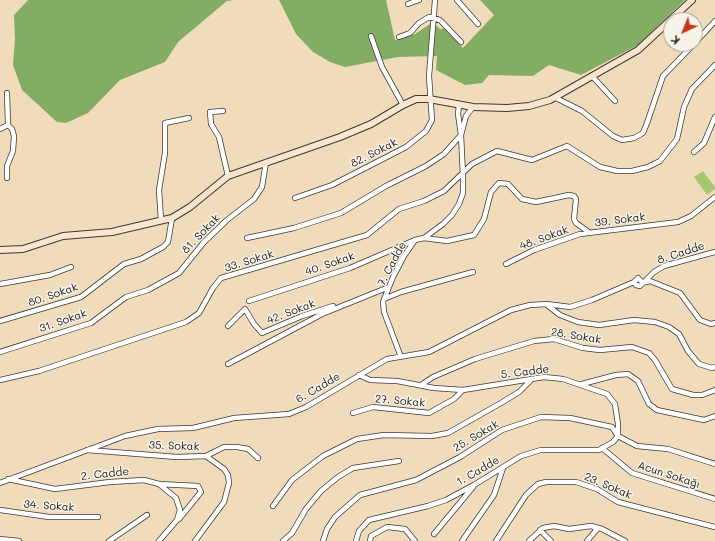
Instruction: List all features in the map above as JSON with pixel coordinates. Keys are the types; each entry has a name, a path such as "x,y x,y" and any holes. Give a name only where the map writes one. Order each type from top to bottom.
{"main road":[{"path":"0,250 22,249 63,236 112,232 172,218 190,207 228,176 356,131 416,99 429,99 473,107 529,106 556,98 638,50 692,0"}],"street":[{"path":"408,4 419,0"},
{"name":"82. Sokak","path":"295,198 332,185 406,147 426,131 432,120 428,76 435,0"},
{"path":"457,0 478,24"},
{"path":"399,37 410,33 419,23 429,17 440,20 461,42"},
{"path":"703,35 715,21"},
{"path":"371,36 382,67 403,105"},
{"path":"556,98 582,111 613,136 622,140 634,138 643,133 662,76 687,52"},
{"name":"33. Sokak","path":"0,380 39,371 186,322 198,313 221,278 367,234 399,209 424,202 444,191 463,175 472,164 497,151 532,160 567,146 600,167 632,171 648,167 660,161 676,139 684,107 692,89 715,65"},
{"path":"592,76 615,100"},
{"path":"7,93 8,126 12,129 14,136 13,151 7,166 7,178"},
{"name":"7. Cadde","path":"402,357 384,312 384,299 404,256 415,240 424,238 452,215 463,193 461,135 458,114 459,105"},
{"path":"247,238 294,228 341,213 380,189 444,154 461,135 466,116 473,107"},
{"path":"223,111 210,112 211,124 219,137 228,176"},
{"path":"694,152 704,142 711,122 715,117"},
{"path":"161,220 159,190 165,154 165,123 189,118"},
{"path":"0,129 8,126"},
{"name":"81. Sokak","path":"126,297 148,290 179,273 204,242 227,220 254,199 262,187 266,162"},
{"name":"39. Sokak","path":"424,238 447,241 474,235 484,219 491,192 499,183 508,184 522,199 536,202 569,195 574,196 576,199 574,219 576,224 590,233 678,222 692,216 715,197"},
{"name":"80. Sokak","path":"0,321 81,297 124,264 141,259 163,247 168,242 172,218"},
{"name":"48. Sokak","path":"506,264 534,250 590,233"},
{"name":"40. Sokak","path":"249,301 350,268 415,240"},
{"name":"8. Cadde","path":"636,280 664,266 715,252"},
{"path":"0,284 50,275 71,267"},
{"path":"384,299 401,292 473,272"},
{"name":"8. Cadde","path":"642,282 654,272"},
{"path":"636,280 638,286 642,282 650,281 680,293 700,320 711,324 715,323"},
{"name":"6. Cadde","path":"0,483 124,436 158,430 194,428 234,418 289,414 306,407 387,359 429,352 511,310 530,305 547,304 570,307 592,300 636,280"},
{"name":"42. Sokak","path":"228,364 322,314 389,287"},
{"name":"31. Sokak","path":"0,352 91,322 126,297"},
{"name":"42. Sokak","path":"228,326 245,309 254,324 262,333 302,316 354,300"},
{"path":"547,304 560,315 578,322 599,326 634,320 655,322 669,327 679,334 688,351 698,364 712,368 715,367"},
{"name":"28. Sokak","path":"421,385 433,377 482,356 534,340 554,339 582,348 600,350 632,347 649,353 655,360 672,389 693,395 702,395 715,390"},
{"path":"582,384 616,375 628,374 638,381 649,404 657,410 704,420 715,416"},
{"name":"5. Cadde","path":"360,375 370,380 397,381 463,390 544,377 563,379 582,384 607,394 615,404 618,436"},
{"path":"273,506 292,480 323,456 335,450 357,440 384,435 432,436 448,433 502,403 519,392 531,380"},
{"name":"27. Sokak","path":"353,413 373,407 429,413 454,399 463,390"},
{"name":"25. Sokak","path":"323,541 327,529 335,517 360,495 416,480 460,457 502,430 541,417 570,418 612,427 618,436 637,446 668,449 715,464"},
{"path":"602,448 613,442 618,436"},
{"path":"206,456 224,447 237,447 248,450 258,458"},
{"name":"1. Cadde","path":"356,541 359,531 369,520 428,506 474,485 521,456 541,450 599,450 602,448"},
{"name":"Acun Sokağı","path":"602,448 632,473 715,498"},
{"name":"35. Sokak","path":"85,450 176,457 206,456 224,469 228,475 224,502 195,541"},
{"path":"283,541 292,533 306,509 321,491 338,477 353,468 399,461"},
{"path":"462,541 494,495 503,468"},
{"name":"2. Cadde","path":"8,479 55,489 110,482 144,480 159,484 176,498 180,510 177,520"},
{"name":"23. Sokak","path":"496,541 526,495 538,484 546,482 576,482 597,489 618,502 715,527"},
{"path":"159,484 198,486 201,492 159,541"},
{"path":"434,534 474,485"},
{"name":"34. Sokak","path":"0,510 49,517 98,517"},
{"path":"109,541 147,515"},
{"path":"529,541 540,530 554,526 569,529 591,526 625,541"},
{"path":"370,541 371,536 387,527 405,529 415,541"},
{"path":"587,541 598,528"},
{"path":"540,530 551,541"},
{"path":"0,539 19,541"}],"green space":[{"path":"28,0 234,0 227,1 178,42 165,62 120,80 88,113 66,123 57,122 22,90 13,65 15,39 14,15"},
{"path":"279,0 386,0 395,40 415,34 433,22 440,29 446,28 463,48 494,15 480,0 685,0 672,12 663,12 663,21 638,45 581,75 549,65 533,76 489,75 482,83 465,85 436,70 437,56 398,57 345,67 330,62 313,52 296,34"},
{"path":"703,171 715,187 715,189 707,195 694,177"}]}
